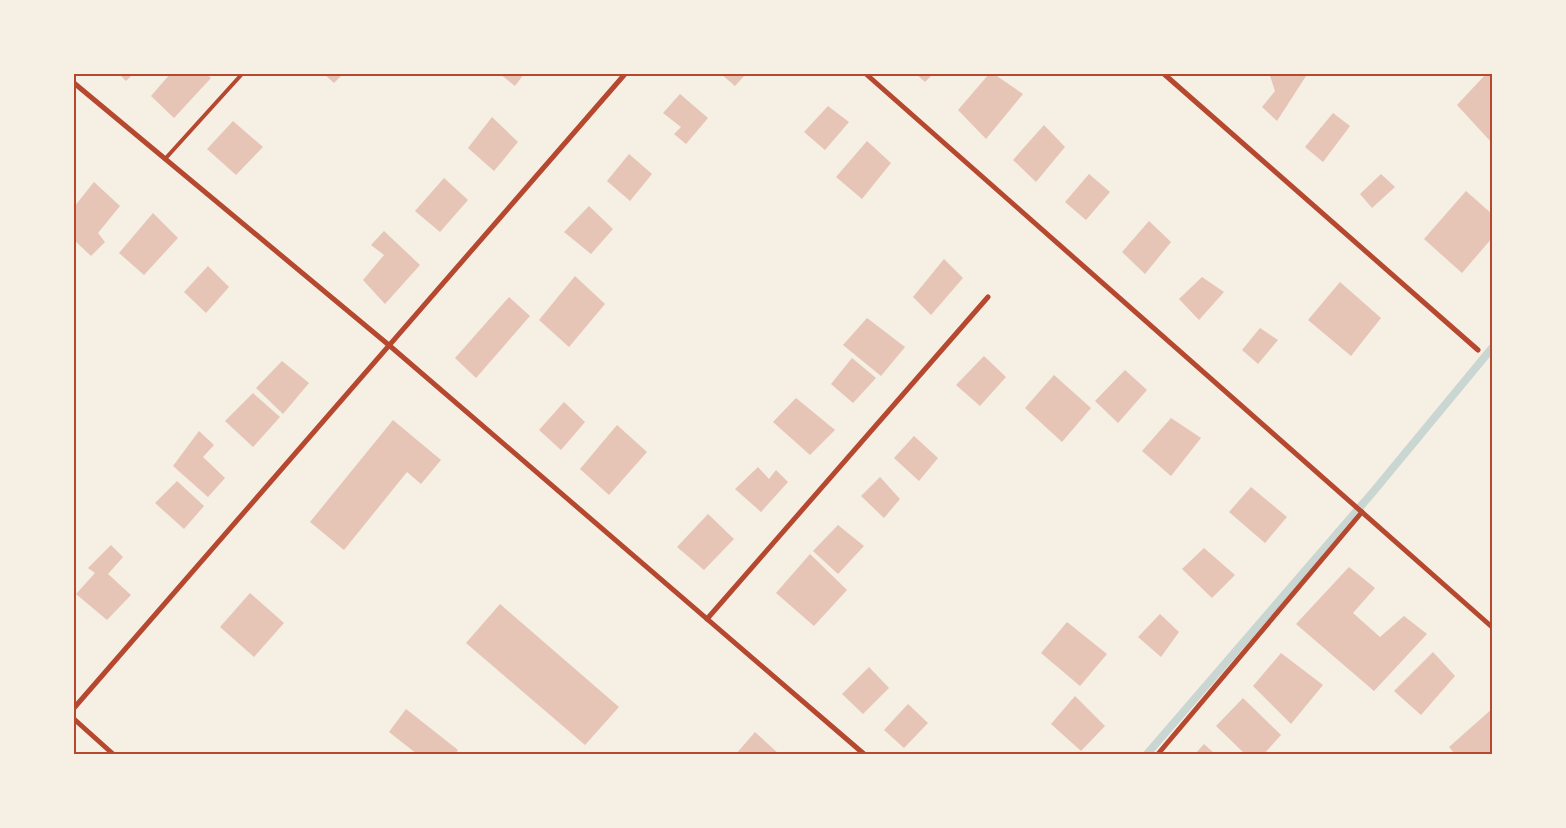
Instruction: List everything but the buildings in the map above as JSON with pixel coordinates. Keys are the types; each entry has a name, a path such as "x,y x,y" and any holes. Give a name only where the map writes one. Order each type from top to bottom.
{"street":[{"path":"74,708 625,74"},
{"path":"866,74 1492,627"},
{"path":"1164,74 1478,350"},
{"path":"74,83 390,346 864,754"},
{"path":"707,619 988,297"},
{"path":"1158,754 1362,512"},
{"path":"74,719 114,754"}],"lane":[{"path":"165,159 242,74"}],"waterway":[{"path":"1147,754 1373,492 1492,348"}]}
